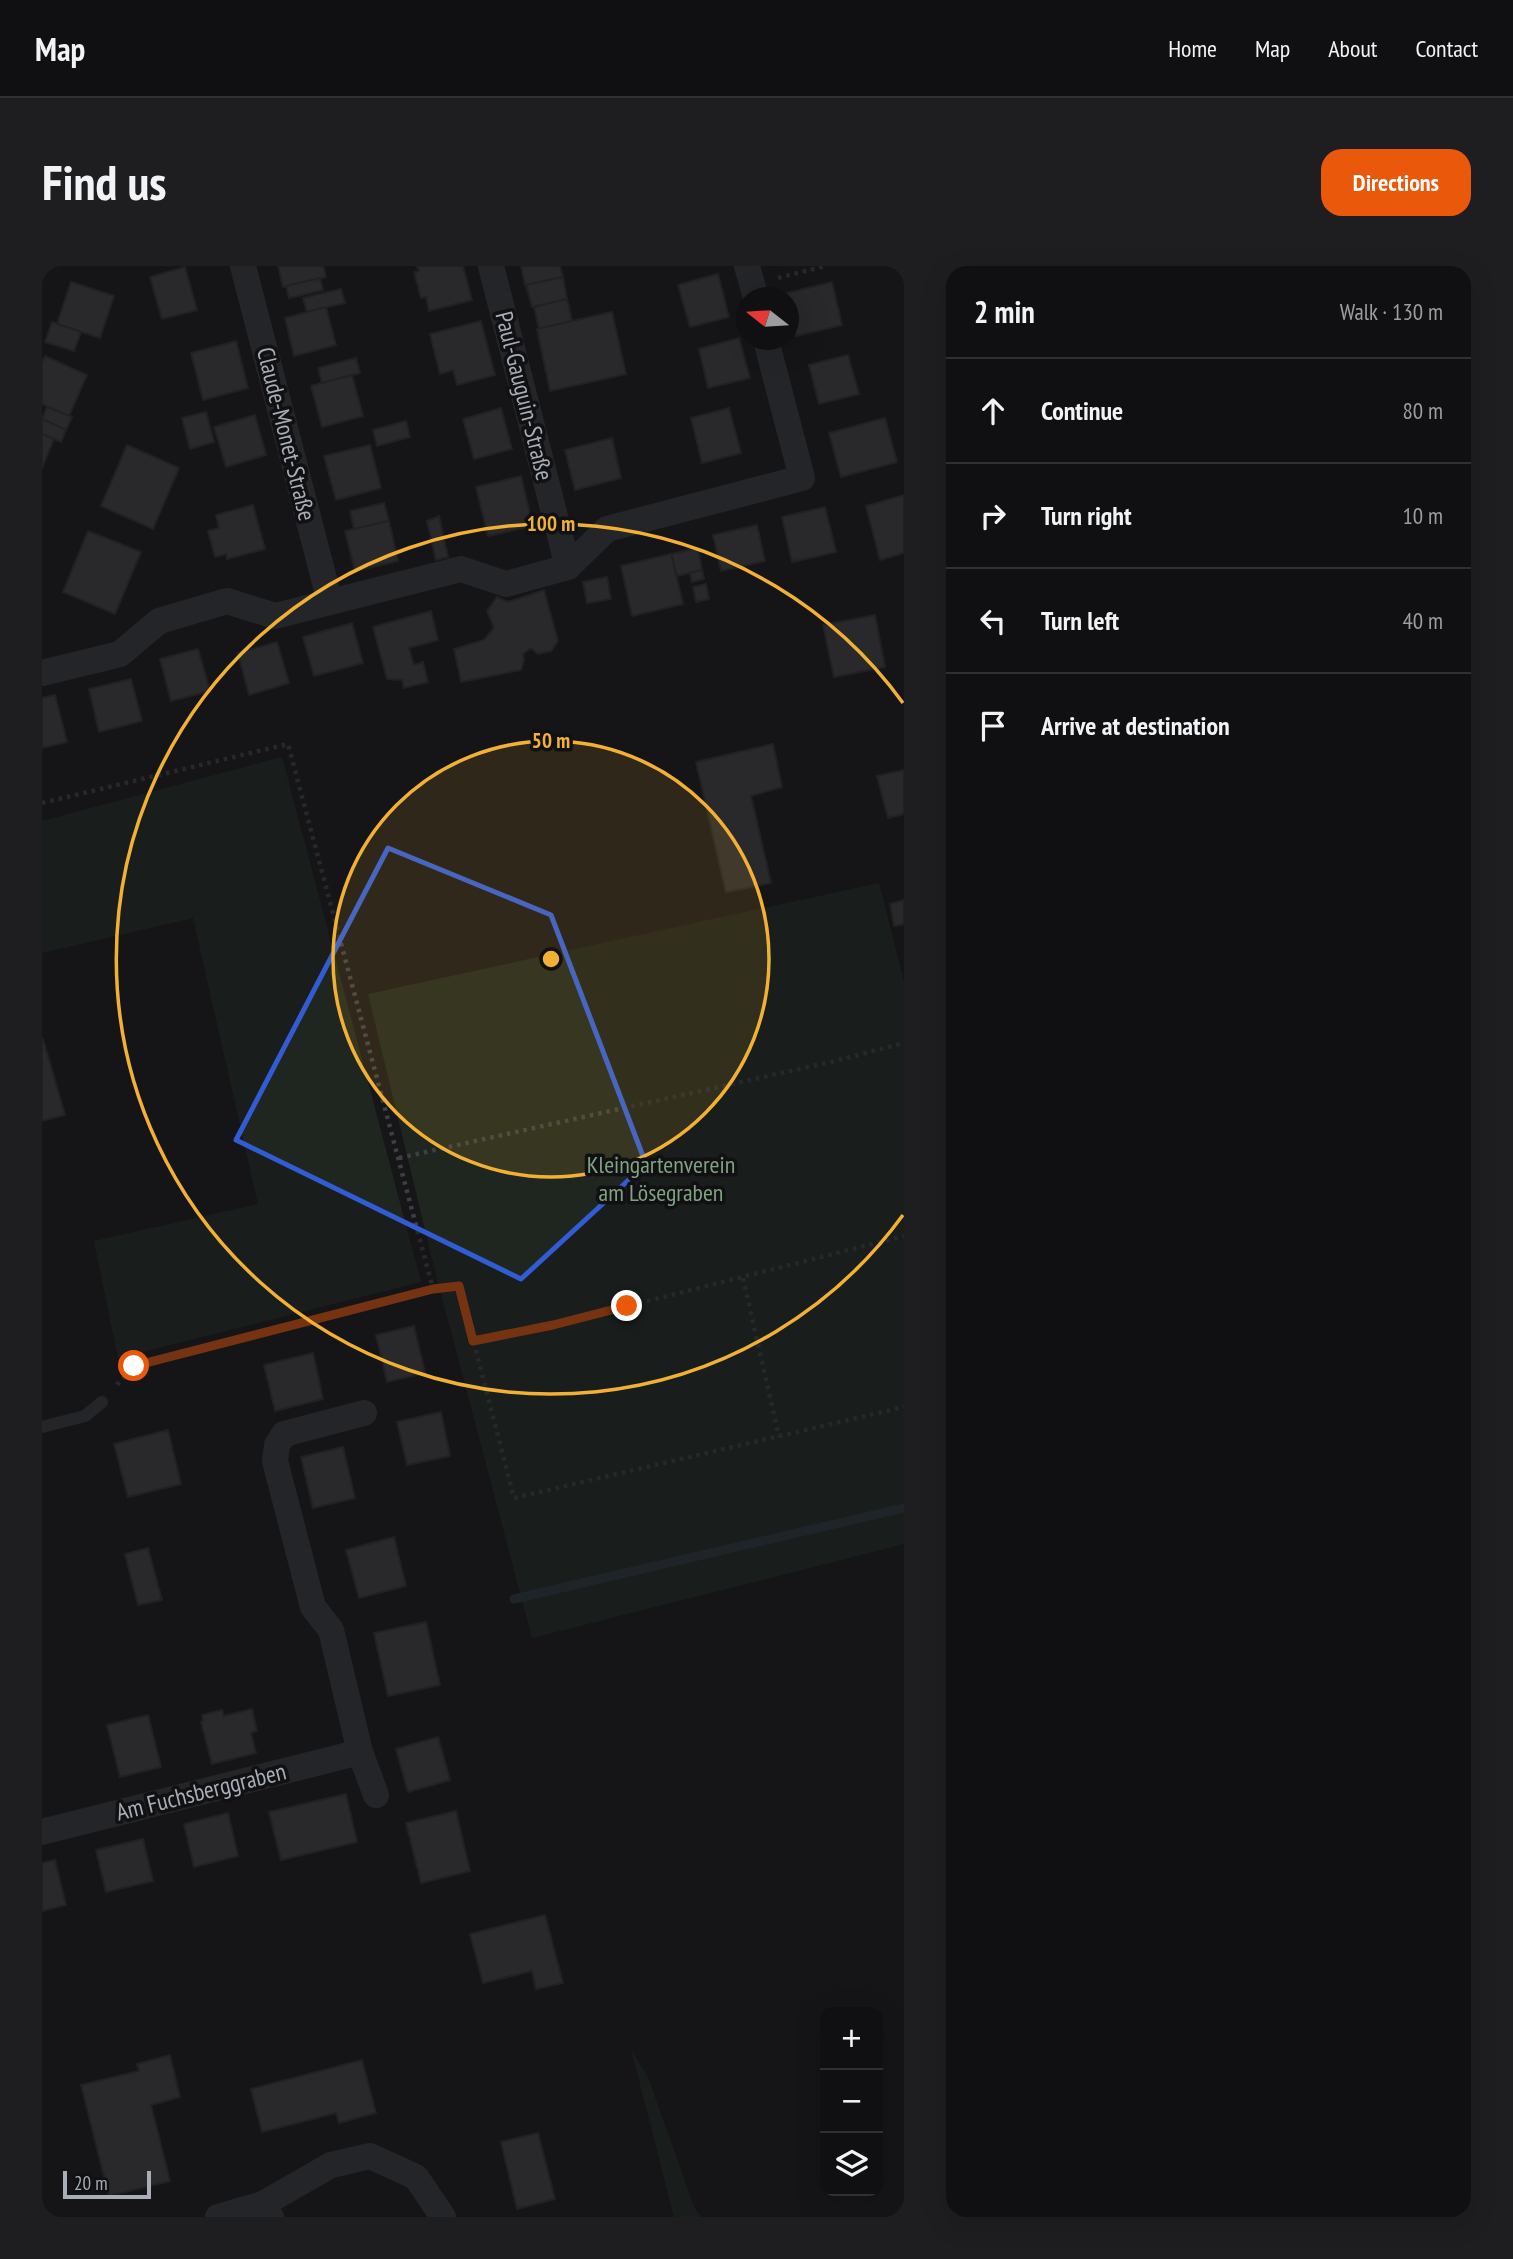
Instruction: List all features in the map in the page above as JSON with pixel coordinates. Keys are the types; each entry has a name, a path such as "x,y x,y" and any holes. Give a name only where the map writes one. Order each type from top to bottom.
{"street":[{"name":"Claude-Monet-Straße","path":"243,266 330,602"},
{"name":"Paul-Gauguin-Straße","path":"491,266 568,567"},
{"path":"42,673 120,654 159,621 227,601 275,616 461,569 506,584 568,567 607,529 802,478 769,350"},
{"path":"364,1413 284,1434 277,1445 275,1461 313,1607 331,1630 360,1752 376,1795"},
{"name":"Am Fuchsberggraben","path":"42,1832 360,1752"},
{"path":"218,2217 267,2210 331,2165 370,2157 416,2177 443,2217"}],"lane":[{"path":"42,1427 85,1416 102,1402"}],"path":[{"path":"752,283 825,266"},
{"path":"42,803 288,744 433,1289"},
{"path":"399,1158 831,1062 904,1043"},
{"path":"473,1341 553,1325 904,1236"},
{"path":"743,1278 779,1437"},
{"path":"102,1402 134,1366 433,1289 459,1286 514,1499 904,1407"}],"highlighted area":[{"path":"388,848 551,915 646,1164 521,1279 236,1140"}],"green space":[{"path":"282,757 421,1282 118,1358 94,1241 258,1204 193,918 42,953 42,821"},
{"name":"Kleingartenverein am Lösegraben","path":"879,883 904,982 904,1544 532,1638 435,1271 368,994"},
{"path":"631,2049 649,2080 694,2207 701,2217 674,2217"}],"building":[{"path":"278,266 323,266 326,277 283,287"},
{"path":"417,266 463,266 472,300 429,311 426,297 421,298 414,272 419,271"},
{"path":"521,266 560,266 563,277 525,285"},
{"path":"185,267 197,310 162,319 150,277"},
{"path":"718,274 729,317 690,327 678,285"},
{"path":"563,277 567,299 532,307 526,285"},
{"path":"320,278 323,290 289,298 286,286"},
{"path":"71,282 114,296 100,338 57,324"},
{"path":"832,282 842,325 799,335 799,290"},
{"path":"341,289 345,303 307,312 303,298"},
{"path":"567,299 572,321 539,329 534,307"},
{"path":"326,307 336,345 294,356 285,318"},
{"path":"612,312 626,374 550,391 537,329"},
{"path":"481,321 495,375 457,385 453,370 440,374 430,334"},
{"path":"52,322 81,332 74,351 45,342"},
{"path":"736,339 736,350 742,350 750,378 708,388 699,349"},
{"path":"236,341 248,388 203,400 191,353"},
{"path":"848,355 859,394 819,404 809,365"},
{"path":"45,356 87,375 69,416 42,404 42,363"},
{"path":"356,358 360,373 322,383 318,368"},
{"path":"352,375 363,416 322,427 311,386"},
{"path":"47,407 72,417 66,430 42,419"},
{"path":"501,408 512,449 474,459 463,419"},
{"path":"729,408 741,453 702,463 691,418"},
{"path":"206,412 214,442 190,449 182,418"},
{"path":"255,415 266,455 226,467 214,427"},
{"path":"885,418 897,462 841,477 829,433"},
{"path":"42,419 66,430 61,442 42,434"},
{"path":"406,421 410,437 377,446 373,430"},
{"path":"42,434 54,439 42,468"},
{"path":"612,438 621,478 575,490 565,450"},
{"path":"127,445 179,468 153,529 101,506"},
{"path":"370,445 381,488 336,500 324,456"},
{"path":"521,476 533,526 488,536 476,487"},
{"path":"904,495 904,553 880,560 866,506"},
{"path":"384,503 389,521 354,529 350,511"},
{"path":"253,505 265,549 227,559 226,554 215,557 208,531 219,528 216,515"},
{"path":"825,507 836,552 792,562 782,517"},
{"path":"439,516 448,557 436,560 427,521"},
{"path":"389,521 398,561 355,571 345,531"},
{"path":"757,525 765,561 721,571 713,535"},
{"path":"88,531 141,552 115,614 63,592"},
{"path":"698,548 702,570 677,576 671,554"},
{"path":"671,554 683,604 632,616 621,566"},
{"path":"702,570 704,579 692,582 690,573"},
{"path":"607,577 611,599 587,603 583,582"},
{"path":"706,584 709,599 696,602 693,587"},
{"path":"544,590 558,641 551,651 538,654 531,648 523,654 521,670 461,682 454,649 484,640 494,628 487,611 497,597 508,602"},
{"path":"431,611 438,640 409,648 414,665 423,662 428,682 404,688 402,680 387,679 373,627"},
{"path":"875,615 885,667 834,677 823,625"},
{"path":"352,623 363,663 314,676 303,637"},
{"path":"277,642 289,683 249,695 238,653"},
{"path":"198,649 210,691 171,701 160,659"},
{"path":"131,679 142,721 99,732 89,689"},
{"path":"55,695 67,742 42,748 42,698"},
{"path":"773,744 782,787 751,796 771,883 726,892 696,762"},
{"path":"904,770 904,814 888,818 877,776"},
{"path":"904,900 904,924 894,926 890,904"},
{"path":"42,1040 65,1115 42,1121"},
{"path":"414,1326 425,1373 387,1382 376,1335"},
{"path":"313,1353 323,1399 275,1411 264,1365"},
{"path":"441,1412 450,1456 407,1465 397,1422"},
{"path":"168,1430 181,1484 128,1497 114,1444"},
{"path":"343,1447 355,1498 313,1508 301,1457"},
{"path":"394,1537 406,1586 359,1598 346,1550"},
{"path":"148,1548 162,1600 138,1605 125,1554"},
{"path":"426,1622 440,1685 388,1696 374,1633"},
{"path":"252,1709 257,1731 251,1733 256,1753 212,1764 201,1722 202,1715 222,1710 224,1716"},
{"path":"148,1715 161,1767 120,1777 107,1725"},
{"path":"438,1737 450,1780 408,1792 396,1749"},
{"path":"346,1794 357,1842 281,1860 269,1812"},
{"path":"456,1811 470,1871 421,1883 406,1823"},
{"path":"228,1813 238,1856 194,1867 184,1824"},
{"path":"143,1839 153,1881 106,1892 96,1850"},
{"path":"55,1860 66,1905 42,1911 42,1863"},
{"path":"545,1915 563,1983 536,1989 532,1971 483,1983 470,1934"},
{"path":"170,2055 180,2097 151,2105 170,2181 109,2196 81,2085 139,2071 137,2064"},
{"path":"362,2060 376,2113 339,2123 336,2113 262,2132 251,2089"},
{"path":"538,2133 555,2199 517,2209 501,2142"}],"waterway":[{"path":"514,1599 904,1508"}],"route":[{"path":"134,1366 433,1289 459,1286 473,1341 553,1325 627,1306"}]}
